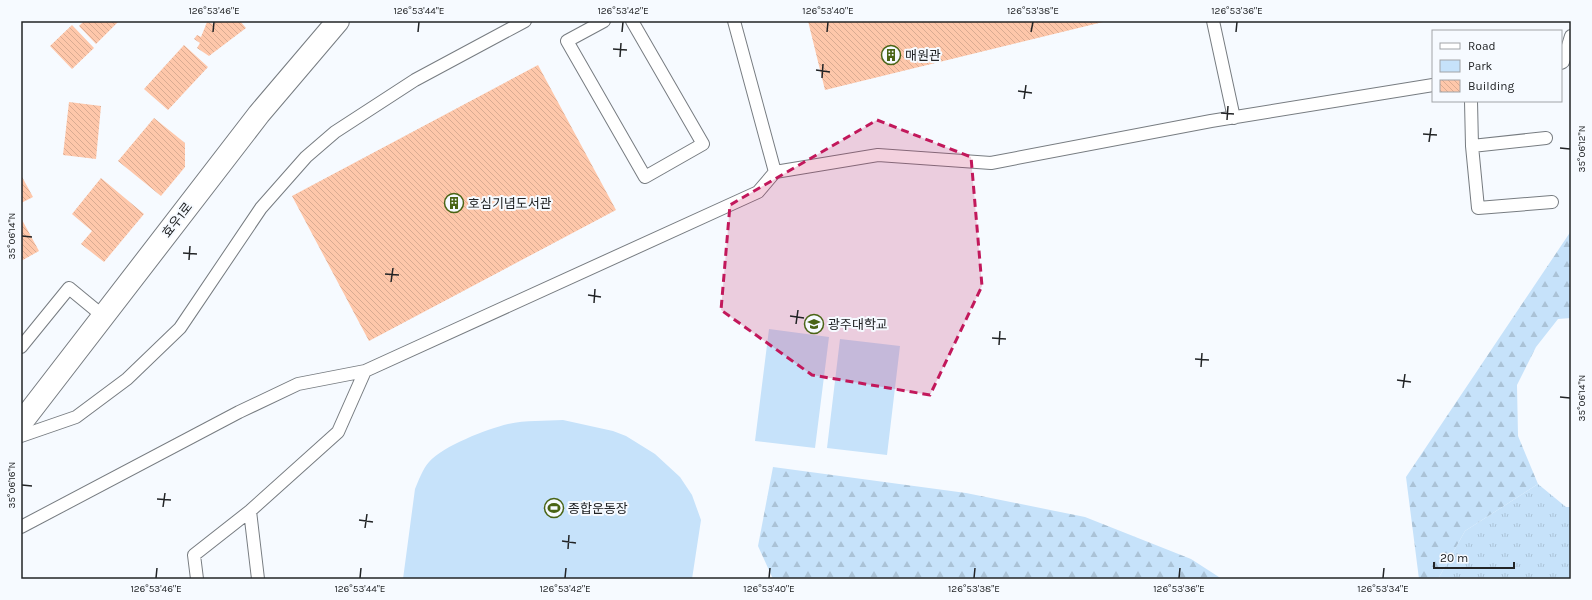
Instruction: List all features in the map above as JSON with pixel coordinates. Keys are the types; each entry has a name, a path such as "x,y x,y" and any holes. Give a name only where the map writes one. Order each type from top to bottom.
{"street":[{"name":"효우1로","path":"21,423 259,114 338,21"}],"lane":[{"path":"21,436 76,417 127,379 180,328 261,208 306,157 336,132 415,80 525,21"},
{"path":"600,22 568,41 645,177 702,144 632,21"},
{"path":"734,21 776,172"},
{"path":"1213,21 1234,118"},
{"path":"1562,62 1571,36"},
{"path":"21,527 239,412 298,384 365,371 758,192 776,172 878,155 992,163 1234,118 1432,84"},
{"path":"1471,102 1472,146 1478,208 1552,202"},
{"path":"1472,146 1546,138"},
{"path":"21,347 69,288 103,316"},
{"path":"197,579 194,555 250,511 338,432 365,371"},
{"path":"250,511 258,579"}],"highlighted area":[{"path":"877,120 971,157 982,286 930,395 812,375 721,310 730,205"}],"green space":[{"path":"1571,231 1571,318 1558,319 1536,347 1517,385 1518,436 1538,484 1465,531 1438,579 1419,579 1406,477"},
{"path":"769,329 829,337 815,448 755,441"},
{"path":"840,339 900,346 887,455 827,448"},
{"name":"종합운동장","path":"563,420 613,431 626,436 655,454 680,477 692,495 701,520 692,579 403,579 415,489 429,462 444,450 455,444 499,426 522,422"},
{"path":"773,467 966,493 1085,517 1191,559 1222,579 773,579 758,546"},
{"path":"1538,484 1566,507 1571,507 1571,579 1438,579 1465,531"}],"building":[{"path":"84,21 119,21 96,44 79,26"},
{"path":"215,21 240,21 246,28 209,56 197,48 200,43 194,39 197,35 201,37 207,22 214,24"},
{"name":"매원관","path":"808,21 1103,21 1103,22 825,90"},
{"path":"72,25 94,48 72,69 50,46"},
{"path":"184,45 208,67 168,110 144,89"},
{"name":"호심기념도서관","path":"538,65 616,210 369,341 292,196"},
{"path":"69,102 101,106 96,159 63,155"},
{"path":"154,118 185,143 185,167 161,196 118,161"},
{"path":"21,175 33,197 21,203"},
{"path":"101,178 144,214 104,262 81,244 92,231 72,214"},
{"path":"21,218 39,251 21,261"}],"place":[{"name":"매원관","path":"891,55"},
{"name":"호심기념도서관","path":"454,203"},
{"name":"광주대학교","path":"814,324"},
{"name":"종합운동장","path":"554,508"}]}
